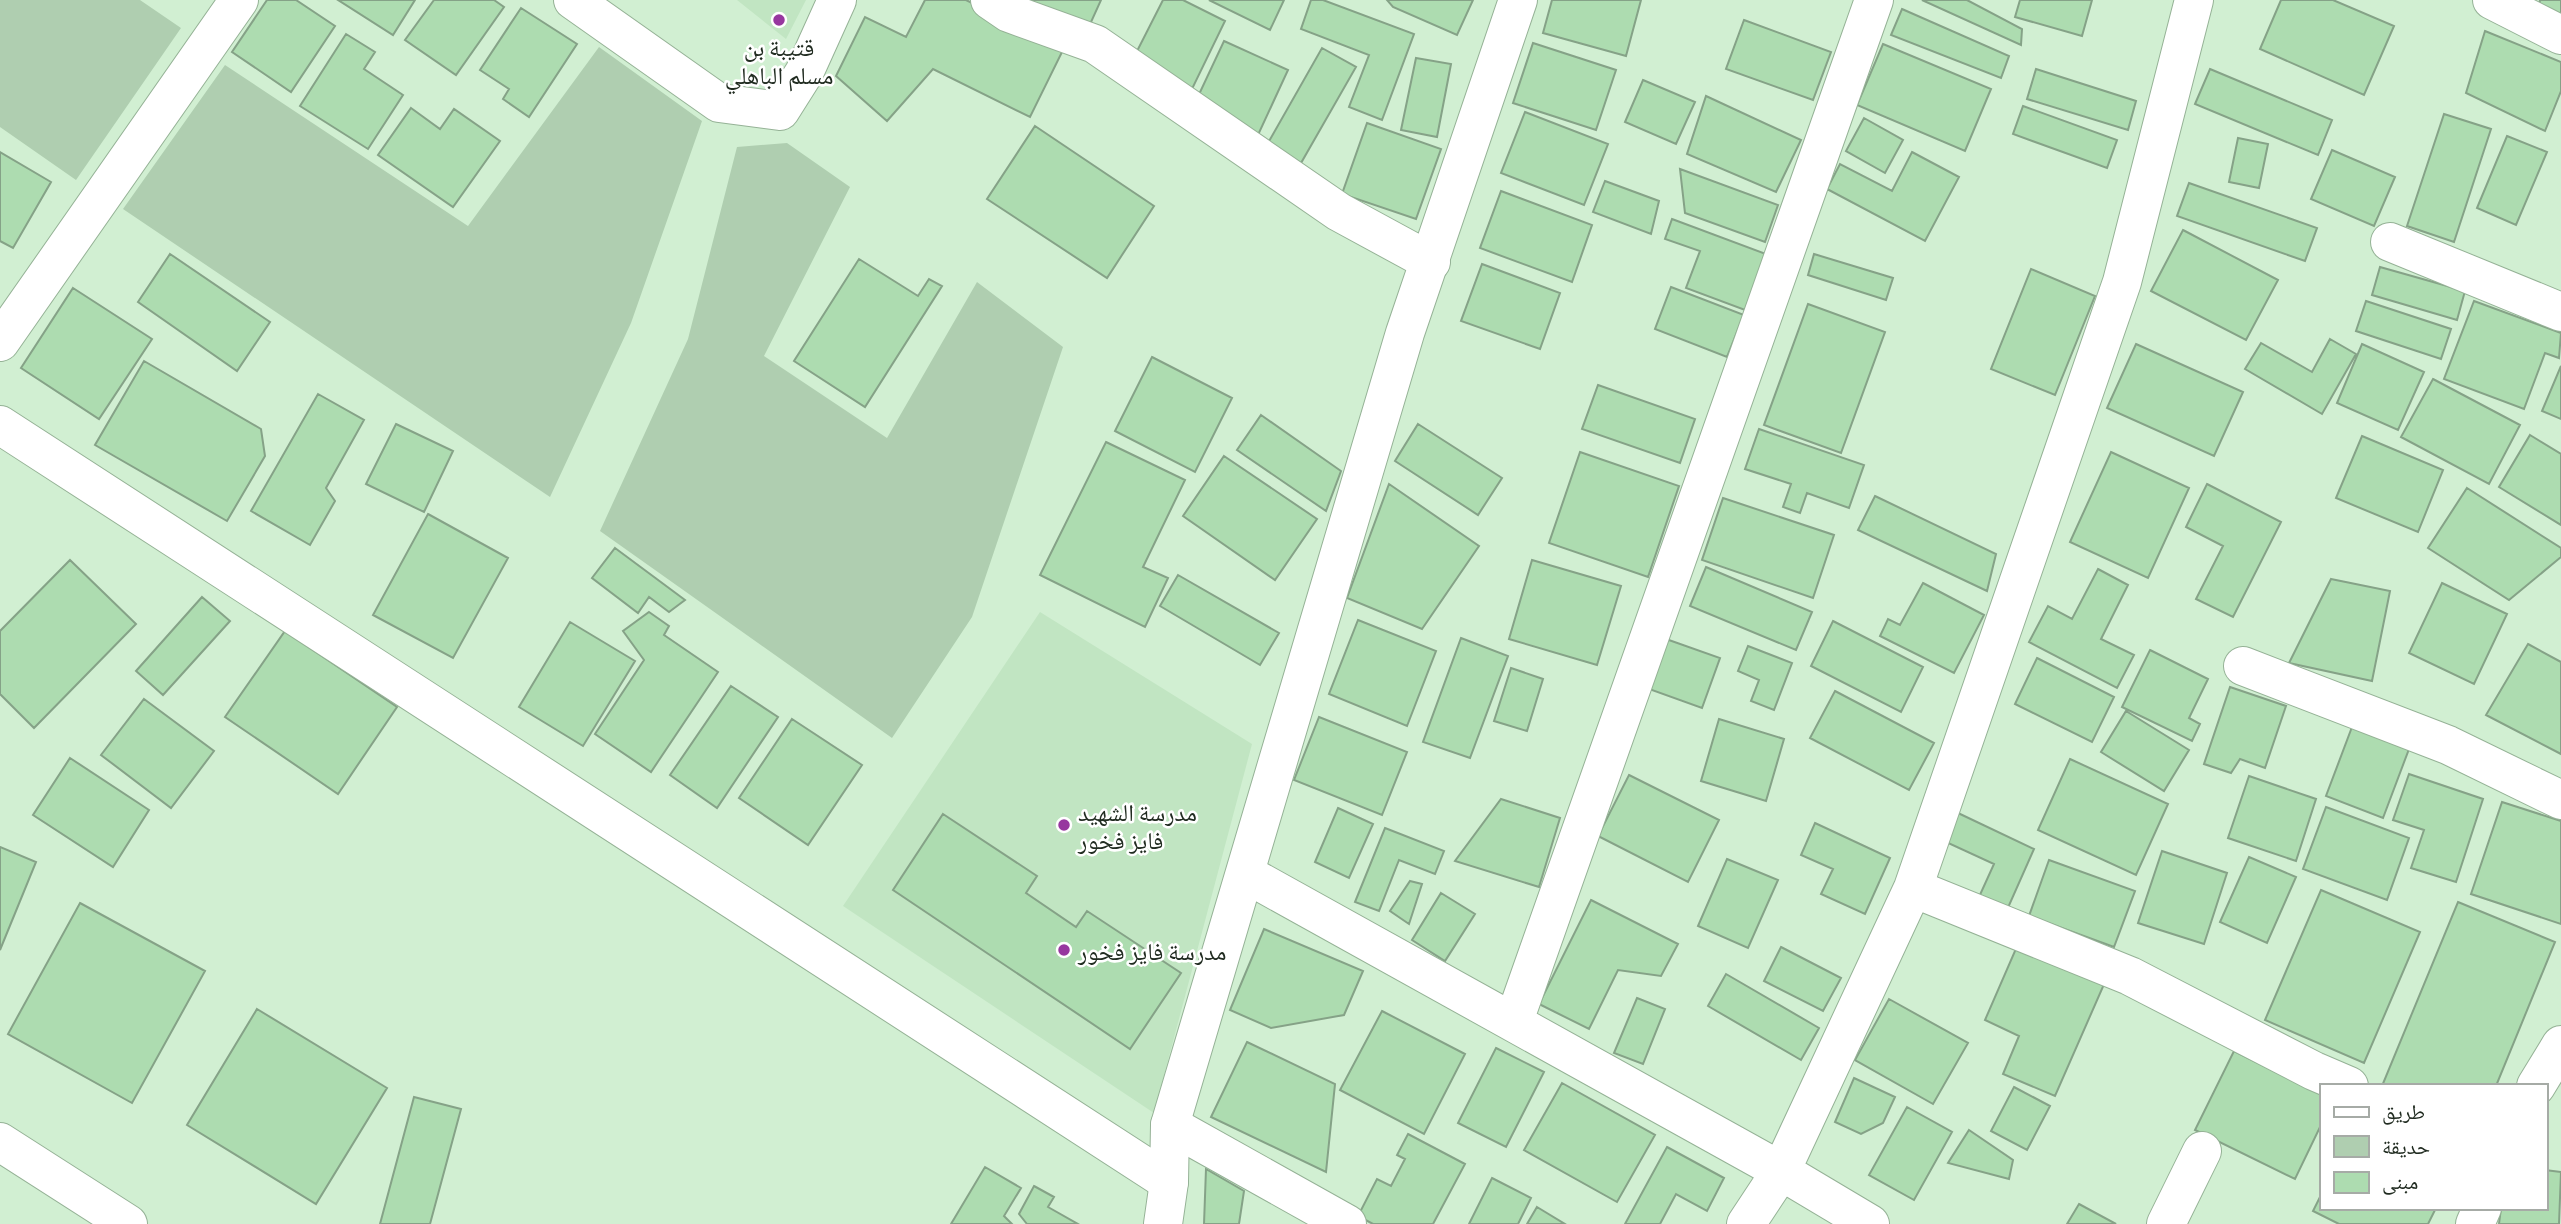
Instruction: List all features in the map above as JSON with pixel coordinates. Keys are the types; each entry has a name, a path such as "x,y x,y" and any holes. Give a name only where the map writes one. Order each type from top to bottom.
{"street":[{"path":"0,342 239,0"},
{"path":"573,0 719,103 780,111 804,73 837,0"},
{"path":"990,0 1009,13 1095,44 1339,212 1431,262"},
{"path":"1163,1224 1169,1182 1170,1125 1405,332 1518,0"},
{"path":"1514,1021 1874,0"},
{"path":"1746,1224 1781,1171 1913,888 2122,282 2194,0"},
{"path":"2492,0 2561,35"},
{"path":"2390,242 2561,312"},
{"path":"0,425 1169,1182"},
{"path":"2243,666 2448,745 2561,800"},
{"path":"1246,874 1514,1021 1870,1224"},
{"path":"1913,888 2130,976 2344,1084"},
{"path":"2537,1084 2561,1045"},
{"path":"1170,1125 1348,1224"},
{"path":"0,1142 128,1224"},
{"path":"2166,1224 2203,1151"}],"shaded area":[{"name":"قتيبة بن مسلم الباهلي","path":"737,0 806,0 786,39"},
{"name":"مدرسة الشهيد فايز فخور","path":"1040,612 1252,744 1154,1113 843,906"}],"green space":[{"path":"0,0 140,0 181,28 76,180 0,127"},
{"path":"599,47 702,121 631,323 550,497 123,209 225,65 468,226"},
{"path":"787,143 850,187 764,356 887,438 977,282 1063,347 972,617 892,738 600,531 688,339 737,147"}],"building":[{"path":"267,0 296,0 335,26 291,92 232,52"},
{"path":"338,0 415,0 393,35"},
{"path":"434,0 494,0 504,7 456,75 405,40"},
{"path":"925,0 966,0 1064,48 1030,117 933,69 887,121 836,76 865,17 906,37"},
{"path":"1020,0 1101,0 1087,31"},
{"path":"1163,0 1183,0 1225,21 1192,89 1133,59"},
{"path":"1209,0 1284,0 1270,30"},
{"path":"1311,0 1323,0 1414,34 1382,120 1349,107 1369,55 1301,29"},
{"path":"1387,0 1473,0 1457,35 1393,7"},
{"path":"1552,0 1641,0 1626,56 1543,33"},
{"path":"1922,0 1967,0 2022,29 2021,45"},
{"path":"2020,0 2092,0 2082,36 2015,17"},
{"path":"2281,0 2333,0 2394,26 2364,95 2260,49"},
{"path":"2540,0 2561,0 2561,17 2539,6"},
{"path":"521,8 577,44 529,117 503,99 509,89 480,70"},
{"path":"1902,9 2009,56 2001,78 1891,35"},
{"path":"1744,20 1831,52 1813,100 1726,69"},
{"path":"2485,31 2561,62 2561,91 2545,131 2466,93"},
{"path":"346,34 375,52 364,69 403,95 368,149 300,106"},
{"path":"1224,41 1288,70 1258,135 1194,105"},
{"path":"1533,43 1616,70 1596,130 1513,103"},
{"path":"1883,44 1991,89 1965,151 1857,105"},
{"path":"1322,48 1356,67 1301,163 1268,143"},
{"path":"1416,58 1451,64 1437,137 1401,130"},
{"path":"2036,69 2136,101 2128,130 2027,99"},
{"path":"2210,69 2332,120 2318,155 2195,104"},
{"path":"1643,80 1695,102 1676,144 1625,122"},
{"path":"1706,96 1801,140 1776,192 1687,154"},
{"path":"2023,106 2117,140 2107,168 2013,134"},
{"path":"411,108 440,129 454,109 500,141 453,207 378,155"},
{"path":"1525,112 1608,144 1584,205 1501,173"},
{"path":"2444,114 2491,129 2454,242 2407,226"},
{"path":"1864,118 1903,140 1885,173 1846,151"},
{"path":"1367,123 1441,149 1416,219 1342,194"},
{"path":"1035,126 1154,206 1107,278 987,199"},
{"path":"2507,136 2547,152 2516,225 2477,208"},
{"path":"2238,138 2268,144 2259,188 2229,182"},
{"path":"2332,150 2395,177 2374,226 2311,199"},
{"path":"0,152 51,182 13,248 0,241"},
{"path":"1912,152 1959,177 1925,241 1827,189 1840,164 1892,191"},
{"path":"1680,169 1778,205 1765,242 1685,213"},
{"path":"1605,181 1659,201 1651,234 1593,212"},
{"path":"2189,183 2317,228 2305,261 2177,216"},
{"path":"1501,191 1592,225 1572,282 1480,248"},
{"path":"1672,219 1766,254 1745,310 1686,288 1700,251 1665,239"},
{"path":"2183,230 2278,280 2246,340 2151,291"},
{"path":"170,254 270,322 237,371 138,302"},
{"path":"1814,254 1893,278 1886,300 1808,275"},
{"path":"859,259 918,296 929,279 942,286 865,407 794,361"},
{"path":"1482,264 1560,293 1540,349 1461,321"},
{"path":"2380,267 2465,291 2457,320 2372,295"},
{"path":"2031,269 2095,296 2055,395 1991,369"},
{"path":"1671,287 1744,315 1727,357 1655,329"},
{"path":"73,288 152,339 99,419 21,368"},
{"path":"2366,301 2451,329 2441,359 2356,331"},
{"path":"2474,301 2561,333 2559,358 2545,353 2524,409 2444,379"},
{"path":"1808,304 1885,332 1841,453 1764,425"},
{"path":"2330,339 2356,354 2322,414 2245,369 2261,343 2312,372"},
{"path":"2136,344 2243,392 2214,456 2107,408"},
{"path":"2362,344 2424,372 2398,430 2337,403"},
{"path":"1152,357 1232,398 1195,472 1115,431"},
{"path":"144,361 261,429 265,456 227,521 95,445"},
{"path":"2561,366 2561,419 2542,411"},
{"path":"2433,379 2520,425 2489,484 2401,437"},
{"path":"1598,385 1695,419 1680,463 1582,429"},
{"path":"318,394 364,420 326,488 335,501 310,545 251,511"},
{"path":"1261,415 1341,471 1326,511 1237,450"},
{"path":"396,424 453,451 424,512 366,484"},
{"path":"1418,424 1502,478 1478,515 1395,461"},
{"path":"1759,429 1864,465 1849,508 1807,493 1800,513 1783,507 1791,484 1745,469"},
{"path":"2530,435 2561,454 2561,525 2499,487"},
{"path":"2362,436 2443,470 2418,532 2336,498"},
{"path":"1106,442 1185,480 1143,567 1168,578 1145,627 1040,575"},
{"path":"1580,452 1679,486 1648,577 1549,543"},
{"path":"2111,452 2189,488 2148,578 2070,542"},
{"path":"1224,456 1317,519 1275,580 1183,516"},
{"path":"1389,484 1479,546 1422,629 1347,598"},
{"path":"2207,484 2281,522 2233,617 2196,599 2223,546 2186,527"},
{"path":"2467,488 2561,548 2561,557 2509,600 2428,548"},
{"path":"1875,496 1996,554 1987,591 1858,530"},
{"path":"1723,498 1834,535 1813,598 1702,560"},
{"path":"428,514 508,558 453,658 373,615"},
{"path":"615,548 685,600 669,612 649,597 638,613 592,578"},
{"path":"70,560 136,624 34,728 0,694 0,631"},
{"path":"1532,560 1621,586 1597,665 1509,639"},
{"path":"1706,567 1812,612 1796,650 1690,606"},
{"path":"2098,569 2128,585 2101,639 2134,655 2117,688 2029,642 2048,606 2072,619"},
{"path":"1178,575 1279,633 1260,665 1160,606"},
{"path":"2331,579 2390,591 2372,681 2289,663"},
{"path":"1923,583 1984,615 1954,673 1880,636 1888,619 1900,625"},
{"path":"2442,583 2507,614 2474,684 2409,653"},
{"path":"202,597 230,621 163,695 136,671"},
{"path":"649,612 669,626 664,635 718,672 651,772 595,734 644,660 623,631"},
{"path":"1358,620 1436,651 1407,726 1329,694"},
{"path":"1833,621 1923,667 1901,712 1811,666"},
{"path":"570,622 635,661 583,746 519,707"},
{"path":"285,631 397,707 338,794 225,717"},
{"path":"1461,638 1508,656 1470,758 1423,742"},
{"path":"1666,639 1720,658 1702,708 1649,689"},
{"path":"2528,644 2561,662 2561,754 2486,715"},
{"path":"1748,646 1792,663 1774,710 1751,701 1759,680 1738,671"},
{"path":"2150,650 2208,679 2189,718 2200,724 2192,741 2122,707"},
{"path":"2037,658 2114,697 2092,742 2015,704"},
{"path":"1511,668 1543,679 1527,731 1494,721"},
{"path":"731,686 778,717 717,808 670,775"},
{"path":"2230,687 2286,706 2265,768 2240,759 2231,773 2204,764"},
{"path":"1835,691 1934,743 1909,790 1810,738"},
{"path":"144,699 214,751 171,808 101,755"},
{"path":"2126,711 2189,750 2164,791 2101,752"},
{"path":"1319,717 1407,752 1382,815 1294,780"},
{"path":"792,719 862,765 808,845 739,798"},
{"path":"1719,719 1784,739 1766,801 1701,781"},
{"path":"2352,727 2409,749 2383,818 2326,796"},
{"path":"70,758 149,810 113,867 33,815"},
{"path":"2070,759 2168,804 2136,875 2038,830"},
{"path":"2409,774 2483,799 2456,882 2411,868 2424,830 2393,820"},
{"path":"1629,775 1719,820 1688,882 1598,836"},
{"path":"2249,776 2316,799 2296,861 2228,838"},
{"path":"1501,799 1560,818 1539,887 1455,861"},
{"path":"2502,802 2561,821 2561,924 2471,894"},
{"path":"2326,807 2409,838 2387,900 2303,869"},
{"path":"1338,808 1373,824 1349,878 1315,862"},
{"path":"1958,813 2034,849 2007,910 1979,897 1994,864 1946,842"},
{"name":"مدرسة فايز فخور","path":"943,814 1037,876 1026,893 1076,927 1087,911 1181,973 1130,1049 893,890"},
{"path":"1815,823 1890,858 1865,914 1821,894 1833,869 1801,855"},
{"path":"1385,828 1444,851 1435,874 1399,860 1379,911 1355,902"},
{"path":"0,847 36,862 0,950"},
{"path":"2162,851 2227,873 2204,944 2138,923"},
{"path":"2249,857 2296,877 2267,943 2220,922"},
{"path":"1727,859 1778,880 1748,948 1698,926"},
{"path":"2049,860 2135,891 2114,947 2029,916"},
{"path":"1410,881 1422,884 1409,924 1390,911"},
{"path":"2321,890 2420,932 2364,1063 2265,1020"},
{"path":"1441,893 1475,914 1445,961 1412,940"},
{"path":"1591,900 1678,944 1661,976 1618,970 1589,1029 1539,1004"},
{"path":"2458,902 2555,942 2497,1084 2383,1084"},
{"path":"80,903 205,971 132,1103 8,1034"},
{"path":"1264,929 1363,971 1344,1015 1271,1028 1230,1010"},
{"path":"2018,944 2105,982 2055,1096 2003,1074 2019,1036 1985,1020"},
{"path":"1781,947 1841,978 1823,1011 1764,981"},
{"path":"1726,974 1819,1028 1801,1060 1708,1006"},
{"path":"1637,998 1665,1009 1643,1064 1614,1053"},
{"path":"1889,999 1968,1043 1933,1104 1855,1060"},
{"path":"257,1009 387,1088 316,1204 187,1125"},
{"path":"1382,1011 1465,1054 1424,1134 1340,1090"},
{"path":"1247,1042 1335,1084 1326,1172 1211,1117"},
{"path":"1496,1048 1544,1072 1506,1147 1458,1123"},
{"path":"2234,1051 2320,1094 2320,1127 2295,1179 2195,1130"},
{"path":"1854,1078 1895,1097 1883,1123 1861,1134 1835,1122"},
{"path":"1562,1083 1655,1135 1617,1202 1524,1150"},
{"path":"2014,1087 2050,1106 2027,1150 1991,1131"},
{"path":"414,1097 461,1109 430,1224 380,1224"},
{"path":"1907,1107 1952,1132 1914,1200 1869,1175"},
{"path":"1969,1130 2013,1160 2009,1179 1948,1163"},
{"path":"1408,1134 1465,1164 1433,1224 1373,1224 1358,1216 1377,1179 1391,1186 1405,1159 1397,1155"},
{"path":"1667,1147 1724,1178 1707,1211 1676,1194 1660,1224 1625,1224"},
{"path":"985,1167 1021,1188 1004,1216 1012,1224 951,1224"},
{"path":"1206,1169 1244,1191 1239,1224 1204,1224"},
{"path":"2547,1170 2561,1172 2559,1224 2499,1224 2501,1210 2547,1210"},
{"path":"1492,1178 1531,1198 1518,1224 1469,1224"},
{"path":"1034,1186 1054,1197 1048,1207 1078,1224 1027,1224 1019,1214"},
{"path":"2320,1197 2320,1210 2435,1210 2428,1224 2339,1224 2313,1211"},
{"path":"2079,1204 2116,1224 2067,1224"},
{"path":"1537,1207 1565,1224 1527,1224"}],"place":[{"name":"قتيبة بن مسلم الباهلي","path":"779,20"},
{"name":"مدرسة الشهيد فايز فخور","path":"1064,825"},
{"name":"مدرسة فايز فخور","path":"1064,950"}]}
